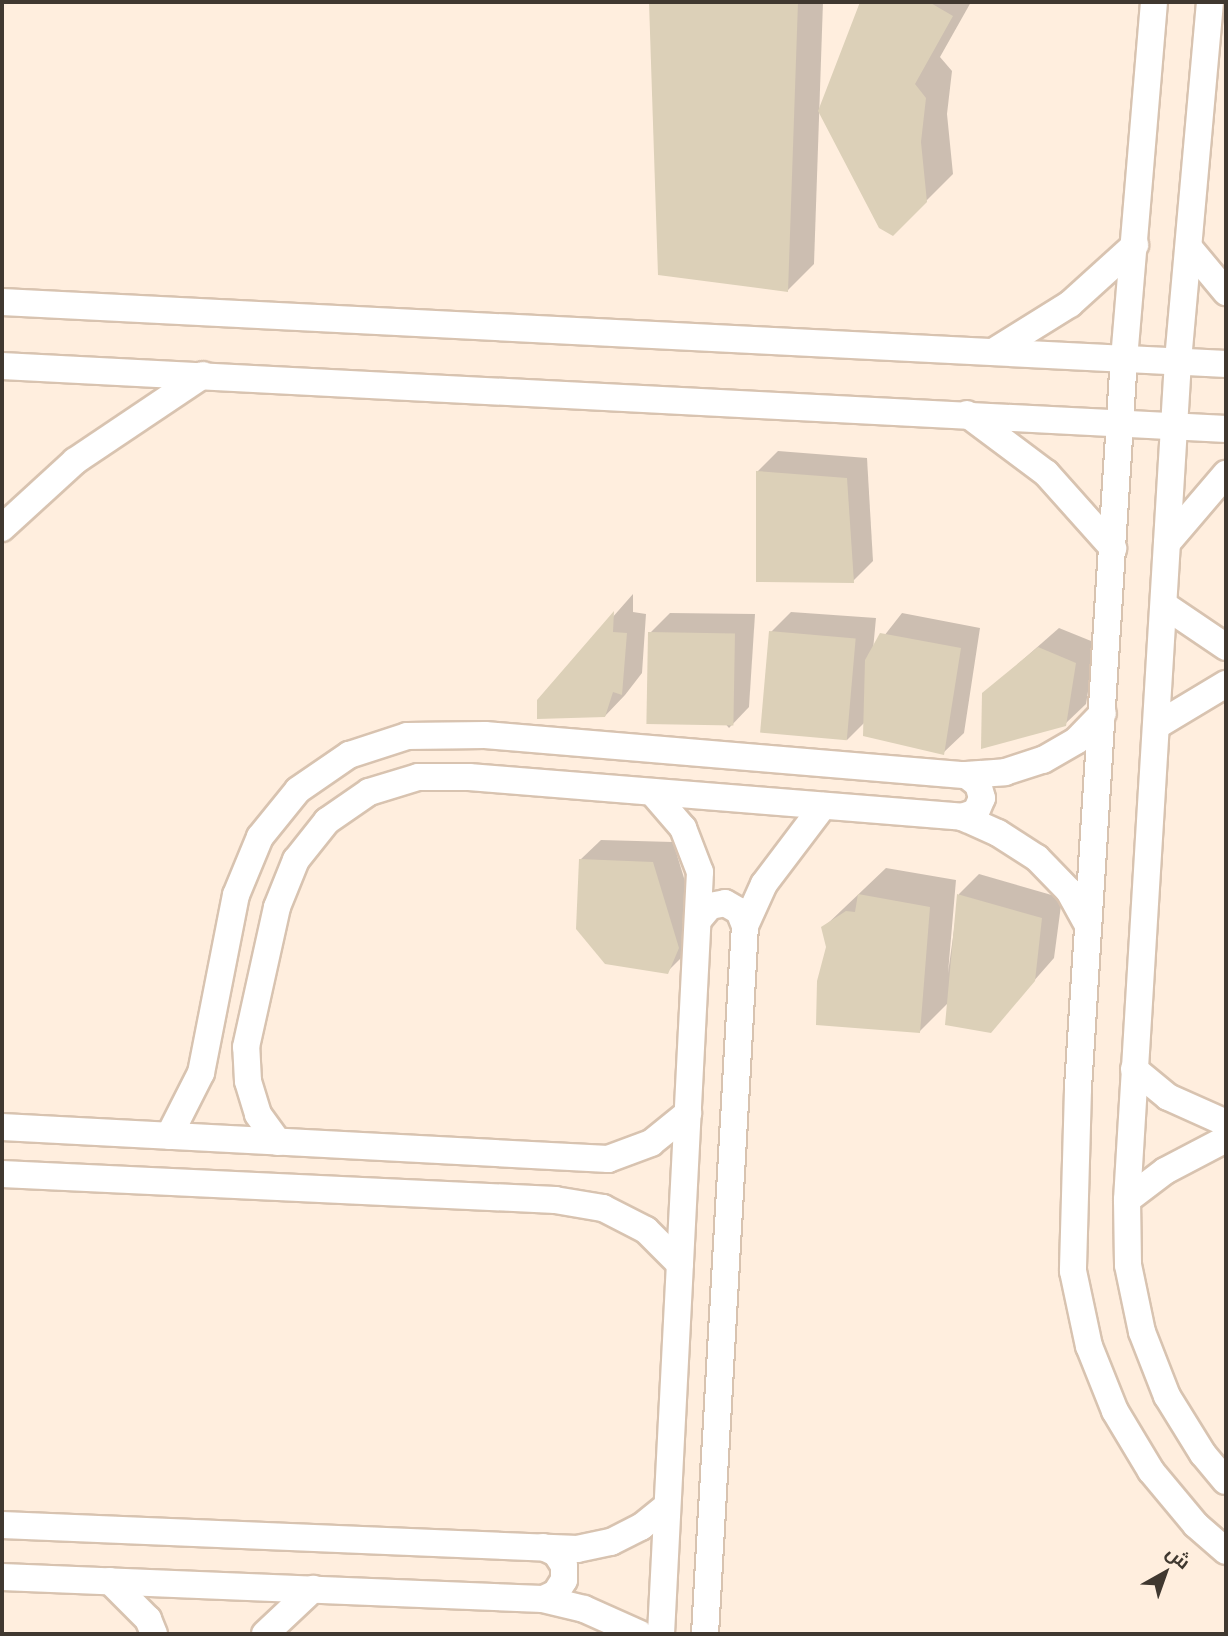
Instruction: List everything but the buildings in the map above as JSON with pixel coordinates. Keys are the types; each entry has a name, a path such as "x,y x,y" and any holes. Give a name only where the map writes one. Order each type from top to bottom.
{"street":[{"path":"1154,2 1124,358 1071,1202 1073,1271 1089,1346 1115,1411 1151,1471 1196,1525 1226,1551"},
{"path":"1210,2 1191,250 1178,361 1127,1200 1128,1265 1142,1332 1167,1396 1203,1454 1226,1481"},
{"path":"996,350 1070,304 1135,245"},
{"path":"1191,250 1226,292"},
{"path":"2,302 996,350 1226,364"},
{"path":"2,366 966,413 1226,429"},
{"path":"2,528 75,461 203,376"},
{"path":"966,413 1046,473 1113,548"},
{"path":"1167,543 1226,474"},
{"path":"1164,605 1226,647"},
{"path":"1156,726 1226,684"},
{"path":"169,1136 201,1073 236,895 260,837 298,790 349,755 407,736 485,735 965,775 1005,772 1043,760 1077,740 1102,713"},
{"path":"962,817 976,811 982,798 978,783 965,775"},
{"path":"278,1142 258,1114 248,1082 246,1047 276,907 296,860 327,821 369,792 418,777 652,792 962,817 998,833 1037,858 1069,891 1088,925"},
{"path":"652,792 683,828 695,861 700,919 661,1634"},
{"path":"705,1634 745,926 764,884 823,806"},
{"path":"700,919 710,906 725,903 739,911 745,926"},
{"path":"215,1004 216,1017 223,1026 235,1029 247,1025 253,1014"},
{"path":"1134,1069 1168,1097 1226,1123"},
{"path":"2,1127 561,1160 608,1159 641,1147 688,1113"},
{"path":"1127,1200 1165,1171 1226,1139"},
{"path":"555,1200 569,1195 577,1182 573,1168 561,1160"},
{"path":"2,1174 555,1200 603,1208 636,1224 680,1264"},
{"path":"2,1525 577,1549 611,1542 641,1527 667,1506"},
{"path":"543,1547 560,1560 564,1580 556,1593 543,1599"},
{"path":"2,1577 543,1599 584,1609 640,1634"},
{"path":"110,1581 148,1619 154,1634"},
{"path":"265,1634 313,1589"}]}
